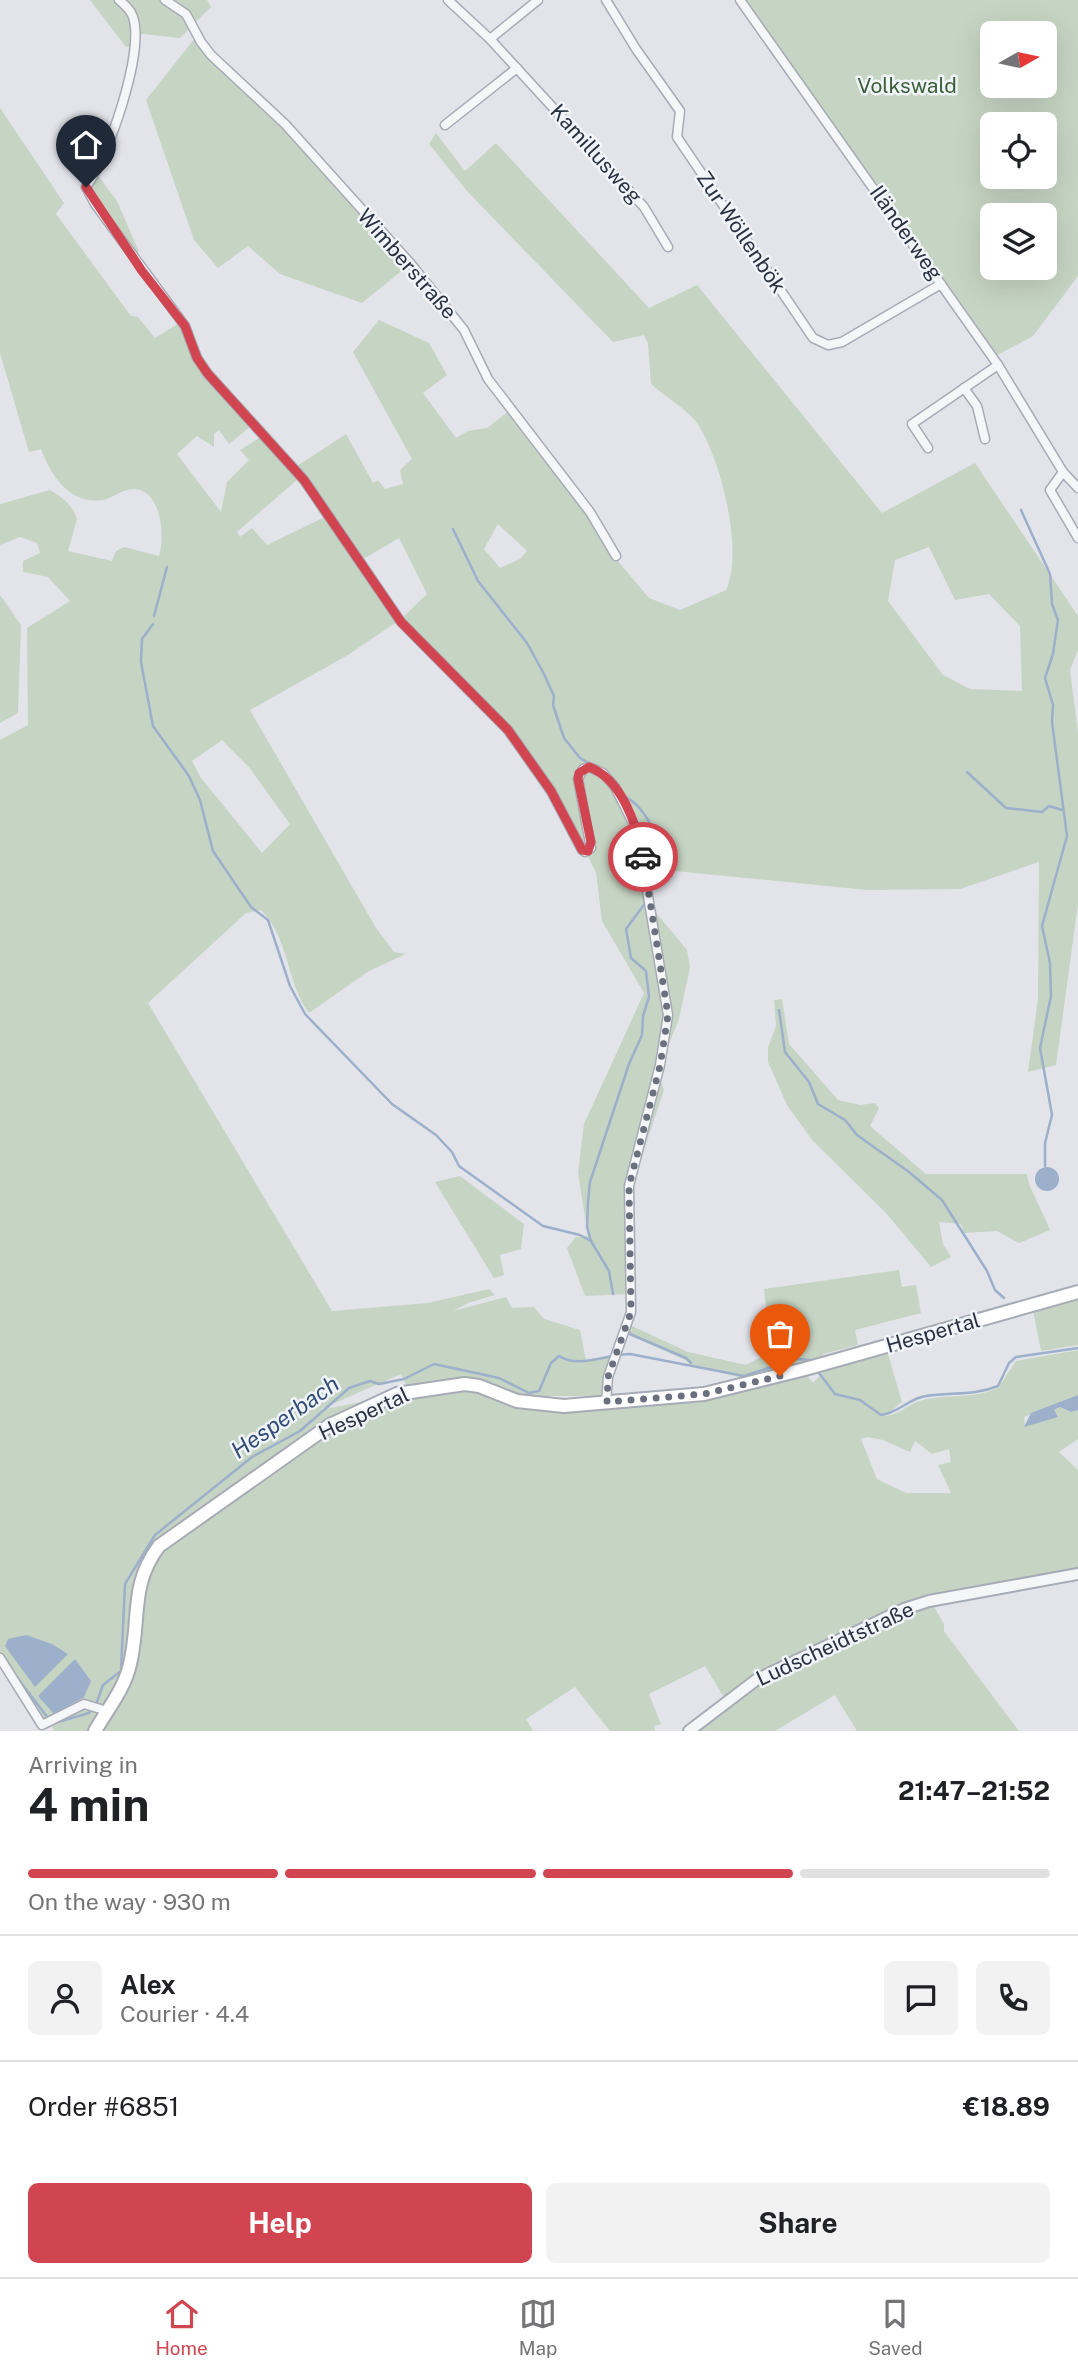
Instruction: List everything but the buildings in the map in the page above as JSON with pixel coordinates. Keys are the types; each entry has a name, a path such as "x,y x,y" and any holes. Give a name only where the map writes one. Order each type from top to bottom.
{"main road":[{"name":"Hespertal","path":"95,1731 127,1676 138,1585 146,1563 159,1546 330,1425 397,1394 445,1385 479,1385 517,1401 548,1406 731,1390 1078,1292"}],"street":[{"path":"120,0 133,16 134,68 105,148 86,187 96,204 185,326 197,358 208,374 304,480 401,622 453,671 524,751 551,791 582,850 588,851 591,848 578,779 583,769 589,767 603,773 615,787 637,831 668,1015 660,1066 629,1186 631,1312 614,1354 607,1402"},
{"name":"Wimberstraße","path":"165,0 186,13 199,39 211,55 285,124 411,264 464,330 488,379 590,512 616,556"},
{"name":"Kamillusweg","path":"448,0 491,39 644,206 668,247"},
{"path":"491,39 538,0"},
{"name":"Zur Wöllenbök","path":"606,0 636,50 679,108 677,137 813,338 821,343 836,344 942,284"},
{"name":"Iländerweg","path":"740,0 942,284 998,365 1063,472 1078,488"},
{"path":"445,125 517,68"},
{"path":"928,448 912,424 998,365"},
{"path":"964,388 977,406 985,439"},
{"path":"1063,472 1050,490 1078,538"},
{"name":"Ludscheidtstraße","path":"689,1731 756,1680 905,1609 929,1601 1078,1574"},
{"path":"4,1666 42,1725 84,1704 107,1711"}],"green space":[{"path":"90,0 207,0 211,7 180,38 133,33 133,46 126,47"},
{"name":"Volkswald","path":"740,0 1078,0 1078,276 1033,336 994,357"},
{"path":"195,38 284,126 409,265 362,303 280,274 248,246 218,268 194,240 146,100"},
{"path":"0,108 64,203 56,214 131,316 138,317 155,338 179,323 198,366 250,427 229,444 219,430 214,434 214,447 197,436 177,454 221,512 227,482 249,460 240,450 259,438 298,479 237,532 240,537 252,528 267,545 327,516 294,468 346,434 373,483 378,480 385,489 403,484 400,470 412,459 353,352 379,320 429,343 447,375 423,393 456,438 468,431 487,428 509,411 587,512 617,560 649,598 680,610 726,590 731,573 731,530 714,459 697,423 651,384 648,344 644,335 613,342 467,191 429,144 436,133 465,171 496,143 649,308 697,285 882,513 975,463 1078,616 1078,650 1070,670 1078,733 1078,904 1056,1065 1028,1072 1038,999 1039,862 960,889 867,890 675,871 661,880 648,875 644,853 604,771 583,766 577,771 589,840 583,842 531,756 401,619 348,655 250,710 376,928 394,952 406,954 369,971 309,1013 301,1001 277,933 261,910 246,913 148,1003 332,1311 428,1303 489,1289 495,1295 468,1303 453,1311 506,1297 512,1308 534,1307 544,1319 580,1330 586,1360 611,1355 600,1396 542,1396 534,1399 472,1380 407,1386 401,1374 319,1410 415,1392 453,1388 478,1391 546,1411 700,1399 738,1393 805,1373 813,1383 825,1370 887,1351 902,1402 891,1411 879,1415 885,1416 923,1400 970,1395 998,1388 1016,1361 1078,1350 1078,1395 1024,1417 1025,1426 1057,1417 1054,1410 1060,1407 1071,1412 1078,1410 1078,1439 1059,1452 1078,1470 1078,1569 928,1597 944,1624 944,1631 1019,1731 857,1731 835,1695 775,1731 695,1731 728,1704 705,1666 649,1694 661,1724 654,1726 655,1731 610,1731 575,1687 526,1719 533,1731 54,1731 50,1720 42,1724 0,1657 0,740 28,725 27,628 70,601 48,577 23,572 23,561 40,553 37,543 20,537 0,545 0,504 50,490 66,502 77,519 68,551 112,561 116,551 124,547 159,556 162,538 156,506 151,497 143,491 130,489 103,500 80,498 56,478 41,449 29,452 0,353","holes":["498,524 527,551 520,559 500,568 484,549","399,538 427,594 401,619 360,561","929,547 955,600 989,594 1020,626 1022,691 970,689 943,675 888,601 895,560","222,740 248,766 290,824 262,853 201,778 192,761","867,1437 883,1440 910,1452 915,1441 932,1454 949,1449 951,1462 938,1465 951,1493 906,1493 877,1479 861,1439"]},
{"path":"97,174 117,201 139,252 133,257 87,187"},
{"path":"0,595 21,625 18,713 0,723"},
{"path":"584,771 591,771 614,789 633,823 657,914 687,950 690,967 679,1019 664,1056 660,1079 664,1090 641,1159 624,1188 627,1294 585,1296 567,1248 576,1237 588,1236 578,1173 584,1124 644,993 602,921 596,872 588,857 592,849 580,778"},
{"path":"782,999 789,1044 838,1100 860,1105 875,1103 879,1108 870,1126 926,1174 1027,1174 1050,1230 1019,1243 997,1231 964,1233 961,1224 939,1222 943,1244 951,1257 931,1267 886,1213 812,1140 787,1105 768,1062 768,1047 776,1026 774,1000"},
{"path":"460,1176 524,1224 521,1249 500,1255 504,1275 494,1278 435,1182"},
{"path":"899,1270 902,1287 916,1285 921,1313 855,1330 858,1345 823,1354 825,1360 739,1382 738,1377 691,1365 624,1333 632,1326 688,1352 746,1365 771,1352 764,1289"},
{"path":"1078,1297 1078,1345 1041,1351 1033,1310"}],"water":[{"path":"1047,1167 1058,1174 1059,1179 1052,1190 1047,1191 1036,1184 1035,1179 1042,1168"},
{"path":"1078,1395 1078,1410 1071,1412 1060,1407 1054,1410 1058,1417 1024,1427 1031,1413"},
{"path":"26,1635 52,1644 68,1654 35,1687 5,1646 8,1639"},
{"path":"75,1659 91,1681 84,1697 54,1714 38,1696"}],"waterway":[{"path":"1021,510 1050,574 1052,604 1058,620 1053,654 1045,678 1053,705 1052,722 1067,836 1042,926 1050,963 1051,996 1040,1048 1052,1115 1045,1143 1045,1166"},
{"path":"453,529 478,581 527,643 543,672 554,696 553,705 564,738 580,758 592,765"},
{"path":"154,616 167,567"},
{"path":"153,624 142,639 141,662 153,726 189,776 200,800 213,851 251,907 268,920 290,986 305,1014 392,1104 436,1135 452,1152 459,1166 543,1226 580,1235 591,1241"},
{"path":"967,772 1006,808 1042,812 1049,806 1062,810"},
{"path":"623,796 638,807 656,836 660,865 652,885"},
{"path":"613,1294 609,1271 591,1241 587,1227 588,1202 590,1182 629,1064 642,1035 643,1016 649,997 646,971 631,958 626,929 646,902"},
{"path":"779,1010 785,1052 809,1082 818,1104 845,1120 857,1135 909,1172 942,1200 987,1271 995,1290 1004,1298"},
{"path":"628,1329 630,1334 686,1358 691,1363"},
{"name":"Hesperbach","path":"819,1373 835,1394 860,1400 881,1415 920,1397 980,1391 998,1386 1009,1363 1016,1357 1078,1348"},
{"name":"Hesperbach","path":"97,1702 103,1685 121,1671 125,1584 155,1535 252,1457 300,1431 349,1388 370,1381 379,1384 404,1379 434,1364 499,1378 529,1393 539,1391 551,1363 559,1356 567,1360 584,1361 630,1354 744,1376 796,1359 811,1360"},
{"path":"12,1671 48,1718"},
{"path":"51,1724 89,1713 92,1708"}],"way so far":[{"path":"643,857 668,1002 667,1032 627,1196 631,1312 615,1350 608,1377 607,1402 731,1390 780,1376"}],"route":[{"path":"86,187 142,271 185,326 197,358 208,374 273,449 304,480 341,538 401,622 453,671 508,730 551,791 582,850 588,851 591,842 578,779 579,773 589,767 603,773 615,787 634,823 643,857"}]}
